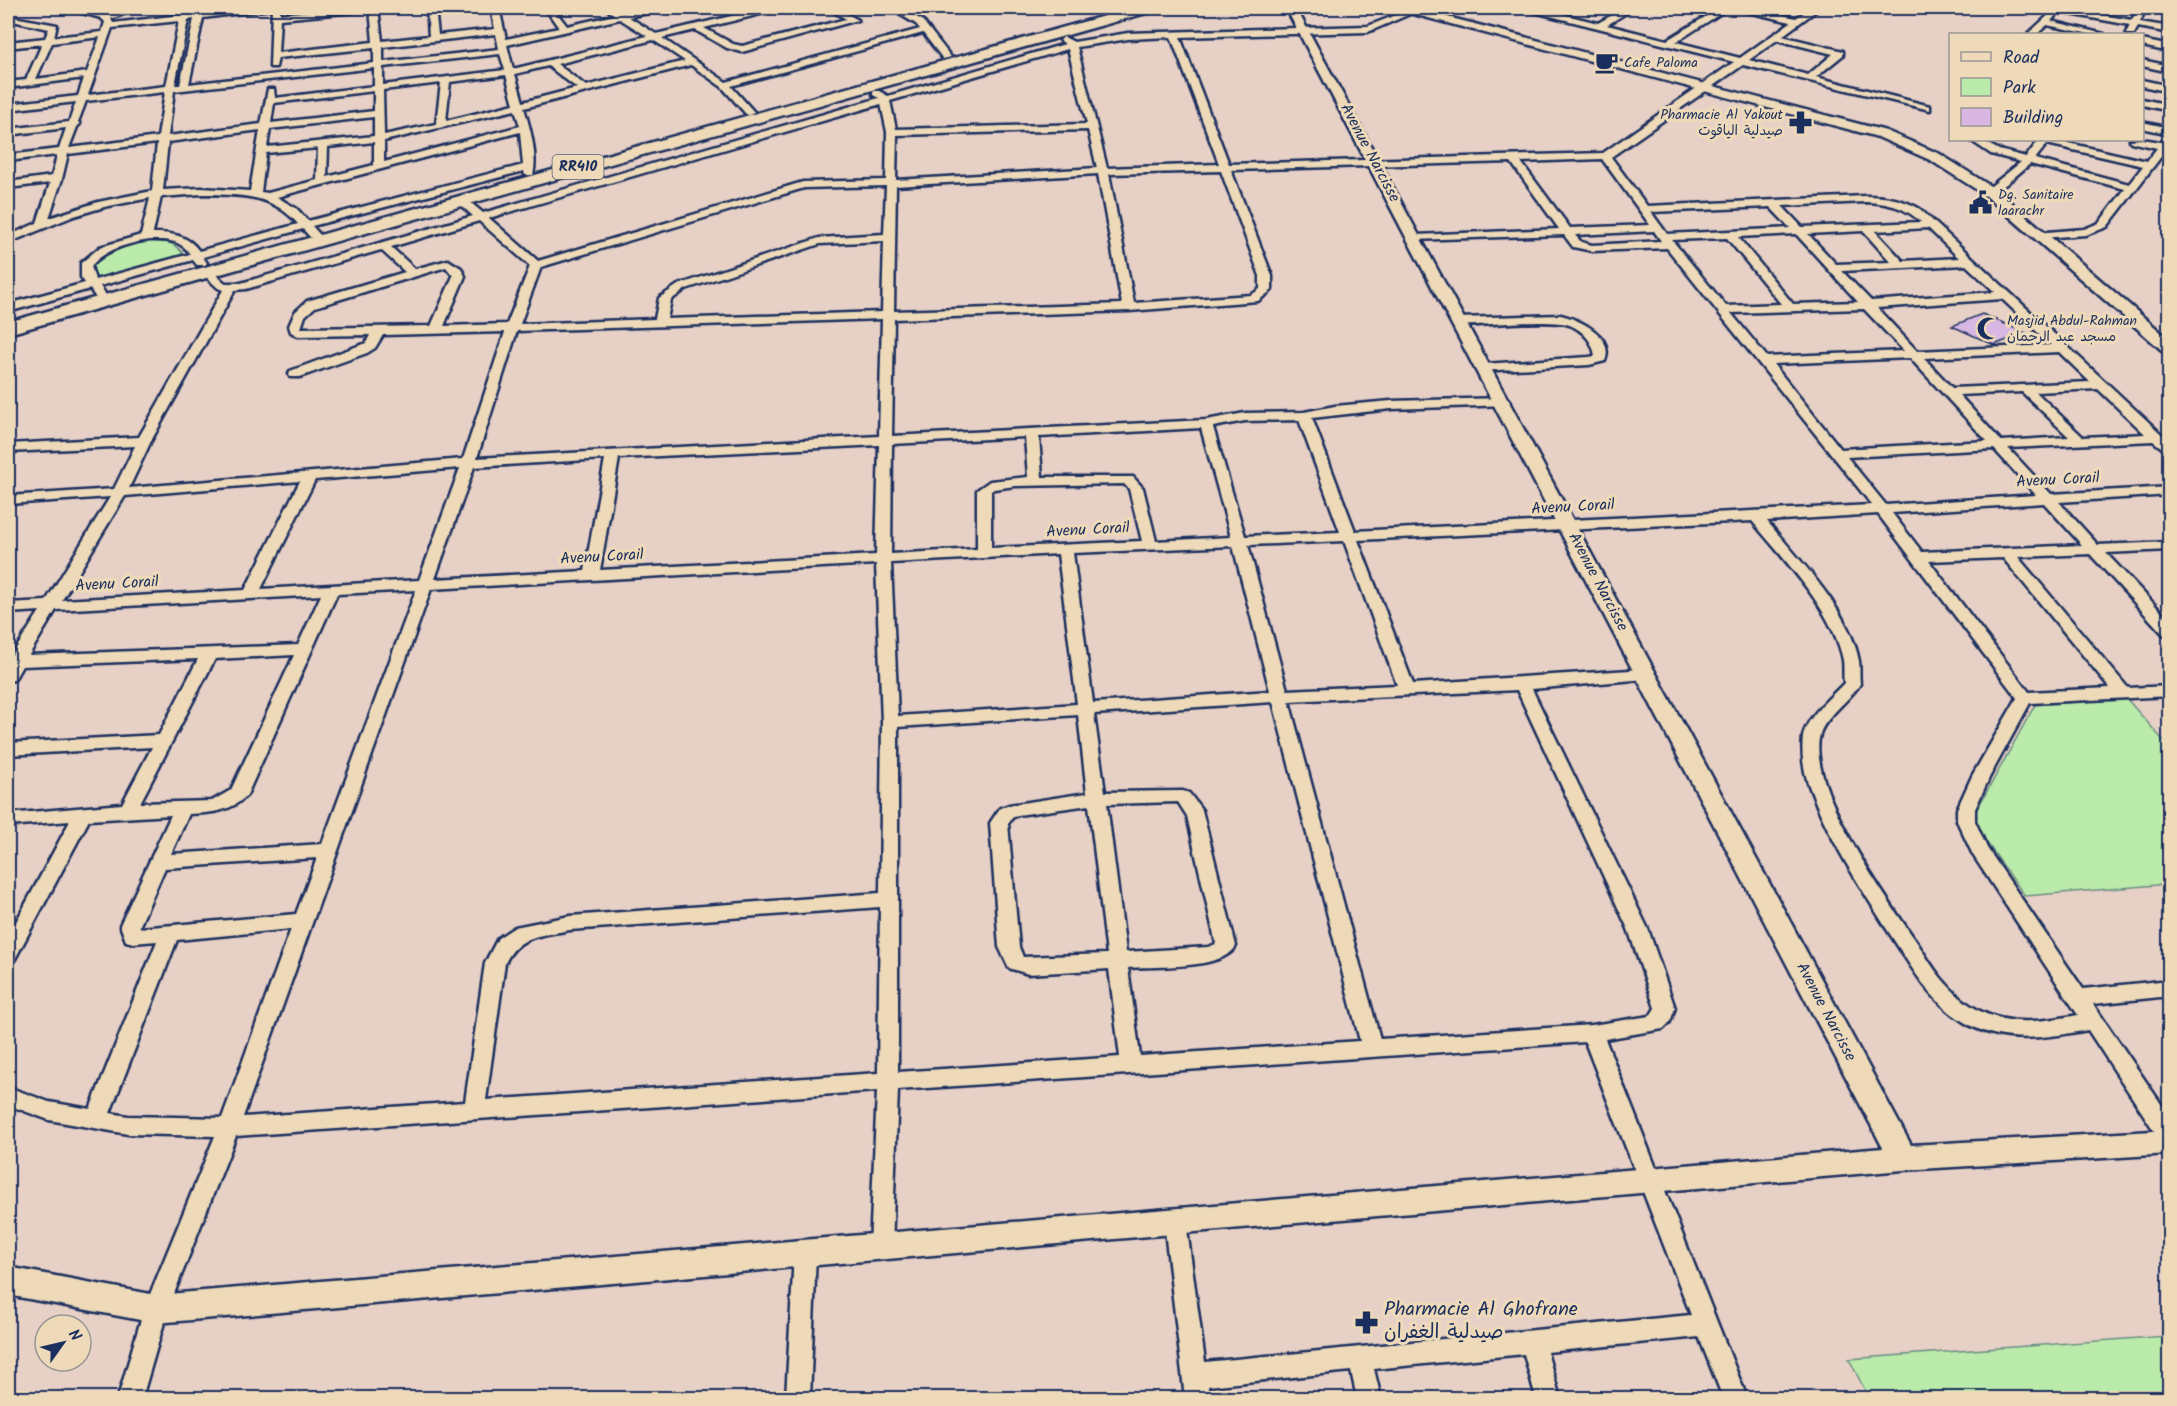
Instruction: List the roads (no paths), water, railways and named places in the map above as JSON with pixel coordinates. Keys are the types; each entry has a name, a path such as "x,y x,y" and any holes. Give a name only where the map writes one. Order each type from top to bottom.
{"highway":[{"name":"RR410","path":"8,328 310,230 1128,8"},
{"name":"RR410","path":"8,322 95,290 461,200 1148,8"}],"street":[{"path":"68,8 106,26"},
{"path":"42,223 57,179 63,151 75,124 106,26 136,8"},
{"path":"8,45 47,40 106,26 186,12 268,8"},
{"path":"255,194 270,101 276,12 333,13 365,8"},
{"path":"374,8 378,45 379,167"},
{"path":"431,8 434,39"},
{"path":"495,8 517,106 525,128 530,170"},
{"path":"549,8 565,29"},
{"path":"609,8 725,85 749,111"},
{"path":"8,107 503,47 565,29 659,8"},
{"path":"270,101 511,72 774,8"},
{"path":"697,27 742,49 854,20 832,8"},
{"path":"900,8 913,18 946,57"},
{"name":"Avenue Narcisse","path":"1292,8 1903,1158"},
{"path":"1531,8 1927,108"},
{"path":"1600,25 1630,8"},
{"path":"1669,43 1725,8"},
{"path":"1742,8 1798,21"},
{"path":"536,266 790,187 803,185 891,183 1102,171 1605,156 1706,87 1813,8"},
{"path":"2033,33 2060,8 2169,30"},
{"path":"2129,8 2142,9 2130,33"},
{"path":"8,308 95,290 85,271 90,258 118,244 146,237 178,239 187,243 217,284 230,288 242,287 1072,45 1128,36 1376,27 1412,9 1882,134 1935,157 1990,192 2169,349"},
{"path":"8,19 23,11"},
{"path":"184,87 200,11"},
{"path":"146,237 157,192 162,138 186,12"},
{"path":"8,19 54,27 30,82"},
{"path":"2045,22 2095,33"},
{"path":"725,85 924,30"},
{"path":"274,56 499,31"},
{"path":"1053,34 1072,45 1102,171 1129,306"},
{"path":"436,330 459,276 457,270 448,263 311,304 306,306 294,324 298,332 309,333 379,331 436,330 512,328 1129,306 1245,300 1263,294 1266,290 1266,276 1175,35"},
{"path":"1774,37 1840,53 1810,78"},
{"path":"2144,44 2169,49"},
{"path":"261,151 380,140 693,62"},
{"path":"550,63 584,89"},
{"path":"2144,63 2169,69"},
{"path":"8,85 90,75"},
{"path":"441,125 446,80"},
{"path":"2144,83 2169,89"},
{"path":"863,86 885,98 892,132 890,313 883,560 890,722 888,1080 881,1247"},
{"path":"2144,102 2169,108"},
{"path":"8,158 379,113"},
{"path":"8,132 75,124"},
{"path":"2144,125 2169,131"},
{"path":"892,132 1091,127"},
{"path":"268,196 525,128"},
{"path":"1977,141 1995,152 2133,188"},
{"path":"1990,192 2028,161 2044,141"},
{"path":"2049,141 2150,165"},
{"path":"2144,141 2166,142"},
{"path":"2039,236 2093,230 2109,219 2166,142"},
{"path":"321,182 323,146"},
{"path":"1605,156 1643,209 1722,310 1882,509 2025,698"},
{"path":"1514,159 1574,243 1585,248 1664,236"},
{"path":"8,185 57,179"},
{"path":"8,240 42,223 82,209 157,192 216,191 268,196 293,211 310,230"},
{"path":"1643,209 1881,199 1907,206 2006,295 2169,450"},
{"path":"461,200 482,216 536,266"},
{"path":"1774,204 2169,631"},
{"path":"1416,238 1565,232 1664,236 1930,225"},
{"path":"1866,228 1901,265"},
{"path":"1730,234 1790,308"},
{"path":"661,321 665,298 682,287 819,241 891,237"},
{"path":"382,245 413,273"},
{"path":"1832,268 1969,261"},
{"path":"130,1398 156,1309 229,1127 468,463 512,328 536,266"},
{"path":"10,672 119,494 144,441 230,288"},
{"path":"1722,310 1866,305 2006,295"},
{"path":"1458,322 1561,318 1575,321 1585,327 1601,351 1601,358 1589,361 1484,368"},
{"path":"296,374 363,350 371,345 379,331"},
{"path":"1764,361 2062,348"},
{"path":"1948,392 2101,385"},
{"path":"2025,388 2079,440"},
{"path":"8,500 119,494 310,475 468,463 1206,424 1245,417 1304,416 1335,410 1391,405 1503,402"},
{"path":"1304,416 1407,690"},
{"path":"1206,424 1239,540 1372,1048"},
{"path":"1032,434 1035,481"},
{"path":"1837,453 2156,437"},
{"path":"8,448 144,441"},
{"path":"592,575 614,454"},
{"path":"250,595 310,475"},
{"path":"984,553 984,490 998,483 1035,481 1128,480 1136,488 1150,545"},
{"name":"Avenu Corail","path":"8,608 984,553 1756,517 2169,491"},
{"path":"1756,517 1800,570 1839,629 1851,661 1852,684 1812,733 1809,754 1813,776 1827,812 1848,850 1935,985 1948,1000 1971,1017 1993,1027 2015,1031 2055,1028 2091,1021"},
{"path":"1918,557 2169,546"},
{"path":"1065,549 1131,1064"},
{"path":"2008,554 2123,693"},
{"path":"8,820 224,804 241,791 331,590"},
{"path":"10,672 209,654 303,650"},
{"path":"128,810 209,654"},
{"path":"890,722 1280,696 1522,684 1646,674"},
{"path":"8,1096 50,1111 128,1125 229,1127 1592,1033 1656,1023 1663,1016 1665,1008 1638,929 1522,684"},
{"path":"2025,698 2169,691"},
{"path":"2025,698 1973,792 1966,809 1966,821 1979,850 2169,1136"},
{"path":"8,749 165,740"},
{"path":"1176,796 1183,797 1188,802 1196,815 1226,946 1222,950 1209,955 1028,966 1016,963 1009,947 999,823 1006,813 1015,809 1096,798 1176,796"},
{"path":"183,808 130,926 133,936 303,921"},
{"path":"8,954 83,814"},
{"path":"159,862 328,850"},
{"path":"474,1110 495,963 505,943 522,932 570,923 889,899"},
{"path":"96,1120 170,933"},
{"path":"2076,998 2169,988"},
{"path":"1592,1033 1735,1398"},
{"path":"8,1281 156,1309 1903,1158 2169,1142"},
{"path":"1175,1222 1196,1387 1360,1359 1706,1325"},
{"path":"798,1398 805,1254"},
{"path":"1532,1342 1548,1398"},
{"path":"1360,1359 1369,1398"}],"place":[{"name":"Cafe Paloma","path":"1606,63"},
{"name":"Pharmacie Al Yakout صيدلية الياقوت","path":"1801,123"},
{"name":"Dg. Sanitaire laarachr","path":"1980,203"},
{"name":"Masjid Abdul-Rahman مسجد عبد الرحمان","path":"1989,329"},
{"name":"Pharmacie Al Ghofrane صيدلية الغفران","path":"1366,1322"}]}
